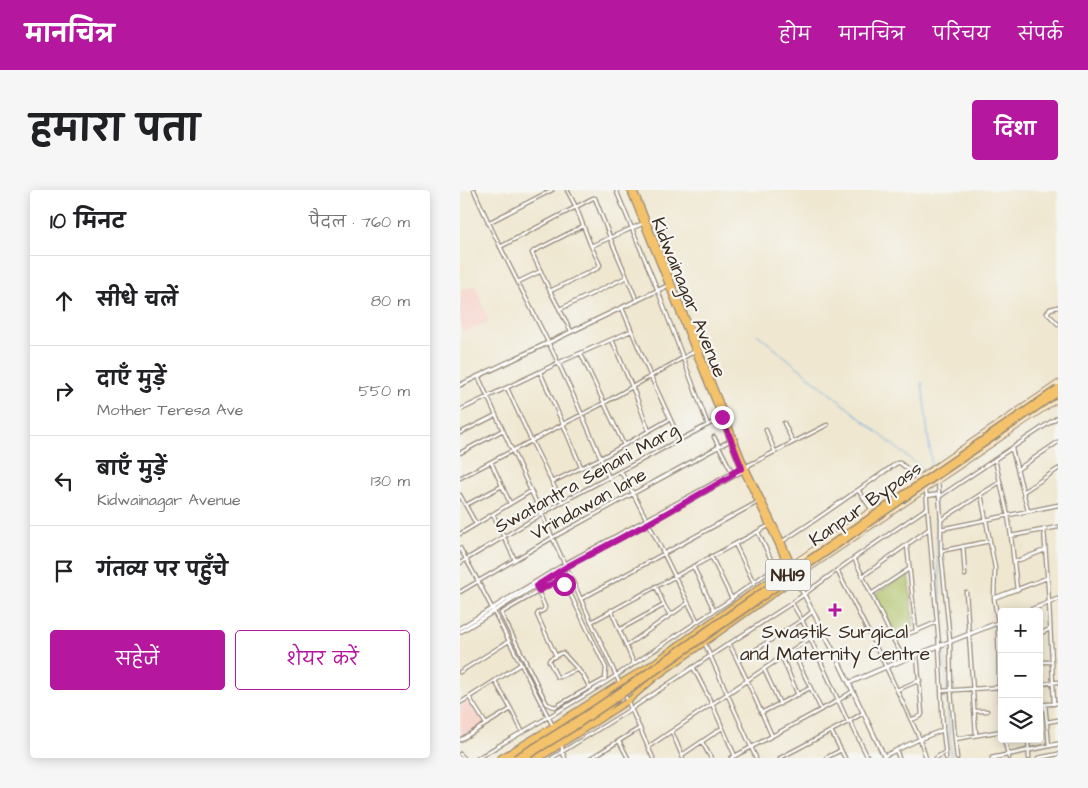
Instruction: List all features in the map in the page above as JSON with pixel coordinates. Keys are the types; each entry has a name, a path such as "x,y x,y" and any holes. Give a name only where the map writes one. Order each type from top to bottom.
{"highway":[{"name":"Kanpur Bypass","path":"515,758 620,692 1058,388"},
{"name":"Kanpur Bypass","path":"524,758 617,698 1058,393"},
{"path":"506,758 599,701 620,692"},
{"path":"535,758 596,718 611,706 617,698"}],"main road":[{"name":"Kidwainagar Avenue","path":"632,190 723,416 785,560 797,577"},
{"path":"500,758 650,665 790,566 1058,383"},
{"path":"540,758 628,701 655,678 704,642 1058,399"},
{"name":"Kidwainagar Avenue","path":"723,416 731,440 745,467 758,502 782,542 790,566 792,581"}],"street":[{"path":"474,190 488,223 549,343 609,478"},
{"path":"488,223 552,190"},
{"path":"550,290 598,268 600,265 576,206 567,190"},
{"path":"616,190 658,291 708,425"},
{"path":"500,247 593,198 638,301"},
{"path":"591,246 645,223"},
{"path":"572,332 532,254 583,226"},
{"path":"518,282 541,271"},
{"path":"560,309 627,277"},
{"path":"460,385 670,285"},
{"path":"1058,307 1050,309 1047,313 1058,324"},
{"path":"622,308 680,440"},
{"path":"460,410 558,363 632,331"},
{"path":"612,340 649,431"},
{"path":"460,478 604,403 697,350"},
{"path":"582,354 624,445"},
{"path":"540,372 581,468"},
{"path":"478,376 654,758"},
{"path":"507,388 562,502"},
{"path":"460,433 496,416"},
{"name":"Swatantra Senani Marg","path":"460,563 562,502 723,416"},
{"path":"928,496 938,496 1058,417"},
{"path":"552,482 601,458 670,419"},
{"path":"784,423 794,442"},
{"path":"460,630 565,566 745,467 827,425"},
{"path":"460,453 503,430"},
{"path":"766,430 775,452"},
{"path":"714,437 733,474"},
{"name":"Vrindawan lane","path":"460,592 552,538 731,440"},
{"path":"1017,470 1058,442"},
{"path":"1012,449 1028,511"},
{"path":"995,460 1012,536 1017,590"},
{"path":"491,462 510,504"},
{"path":"782,542 897,462 918,478"},
{"path":"1023,492 1058,469"},
{"path":"621,472 648,521 697,620"},
{"path":"936,481 941,520 941,551 949,642 950,691 958,758"},
{"path":"941,520 1000,482"},
{"path":"466,505 502,486"},
{"path":"928,487 929,529 940,645 943,730 946,758"},
{"path":"858,490 872,510"},
{"path":"460,534 531,491"},
{"path":"981,494 995,568 994,598 998,614"},
{"path":"460,495 476,524"},
{"path":"581,599 758,502"},
{"path":"941,529 1058,505"},
{"path":"552,758 631,709 792,603 803,592 928,508"},
{"path":"493,514 515,560"},
{"path":"591,622 771,525"},
{"path":"1012,536 1058,527"},
{"path":"863,576 929,529"},
{"path":"1044,529 1054,704"},
{"path":"758,532 774,568"},
{"path":"941,551 990,541"},
{"path":"735,544 754,583"},
{"path":"907,545 916,631"},
{"path":"963,546 965,575"},
{"path":"460,548 553,726"},
{"path":"1014,562 1045,550"},
{"path":"711,556 732,599"},
{"path":"854,558 904,660"},
{"path":"478,758 616,676 697,620 732,599 785,560"},
{"path":"693,566 714,610"},
{"path":"871,594 909,568"},
{"path":"837,570 897,690 920,739 926,758"},
{"path":"797,577 884,757 943,730"},
{"path":"994,598 1047,578"},
{"path":"792,581 803,592"},
{"path":"555,582 566,585 606,668 605,679 590,688 555,707 548,704 501,613 555,582"},
{"path":"535,584 545,608 537,615 556,656"},
{"path":"656,586 670,616"},
{"path":"966,592 976,736"},
{"path":"1035,608 1058,599"},
{"path":"792,603 868,758"},
{"path":"626,646 688,604"},
{"path":"619,630 664,605"},
{"path":"611,610 634,664"},
{"path":"738,662 813,612"},
{"path":"893,639 937,622"},
{"path":"849,684 886,667 998,623"},
{"path":"648,747 822,630"},
{"path":"1043,633 1050,630"},
{"path":"460,672 509,641"},
{"path":"704,642 756,758"},
{"path":"729,643 772,736"},
{"path":"792,650 821,710"},
{"path":"578,669 560,678 549,659 563,653 578,669 590,688"},
{"path":"911,720 922,715 917,655"},
{"path":"781,657 798,694"},
{"path":"1043,662 1052,662"},
{"path":"460,703 521,664"},
{"path":"693,667 735,756"},
{"path":"764,669 780,704"},
{"path":"897,690 920,680"},
{"path":"496,681 522,732"},
{"path":"1043,683 1058,682"},
{"path":"942,691 998,687"},
{"path":"761,713 810,688"},
{"path":"731,758 853,691"},
{"path":"469,697 486,724"},
{"path":"1043,704 1058,703"},
{"path":"1046,704 1048,746"},
{"path":"460,740 511,709"},
{"path":"974,711 987,710"},
{"path":"780,758 863,713"},
{"path":"1047,722 1058,720"},
{"path":"591,758 640,728"},
{"path":"672,731 682,757 722,728"},
{"path":"831,731 845,758"},
{"path":"955,740 998,731"},
{"path":"619,741 628,758"},
{"path":"702,742 711,758"},
{"path":"1005,743 1008,756"},
{"path":"1028,743 1029,758"},
{"path":"562,744 562,751 566,758"},
{"path":"992,758 1058,744"},
{"path":"826,758 841,750"},
{"path":"896,750 899,758"},
{"path":"936,758 945,752"},
{"path":"460,754 464,758"},
{"path":"1038,758 1058,754"}],"shaded area":[{"path":"475,285 489,322 463,332 460,324 460,291"},
{"path":"470,700 485,724 460,739 460,707"}],"green space":[{"path":"908,573 914,627 895,636 875,594"}],"waterway":[{"path":"757,334 925,471"},
{"path":"922,382 932,468"},
{"path":"934,487 943,642"},
{"path":"944,646 951,758"}],"place":[{"name":"Swastik Surgical and Maternity Centre","path":"835,610"}],"route":[{"path":"564,584 555,582 539,591 536,586 566,567 649,523 733,475 732,473 742,468 722,417"}]}
